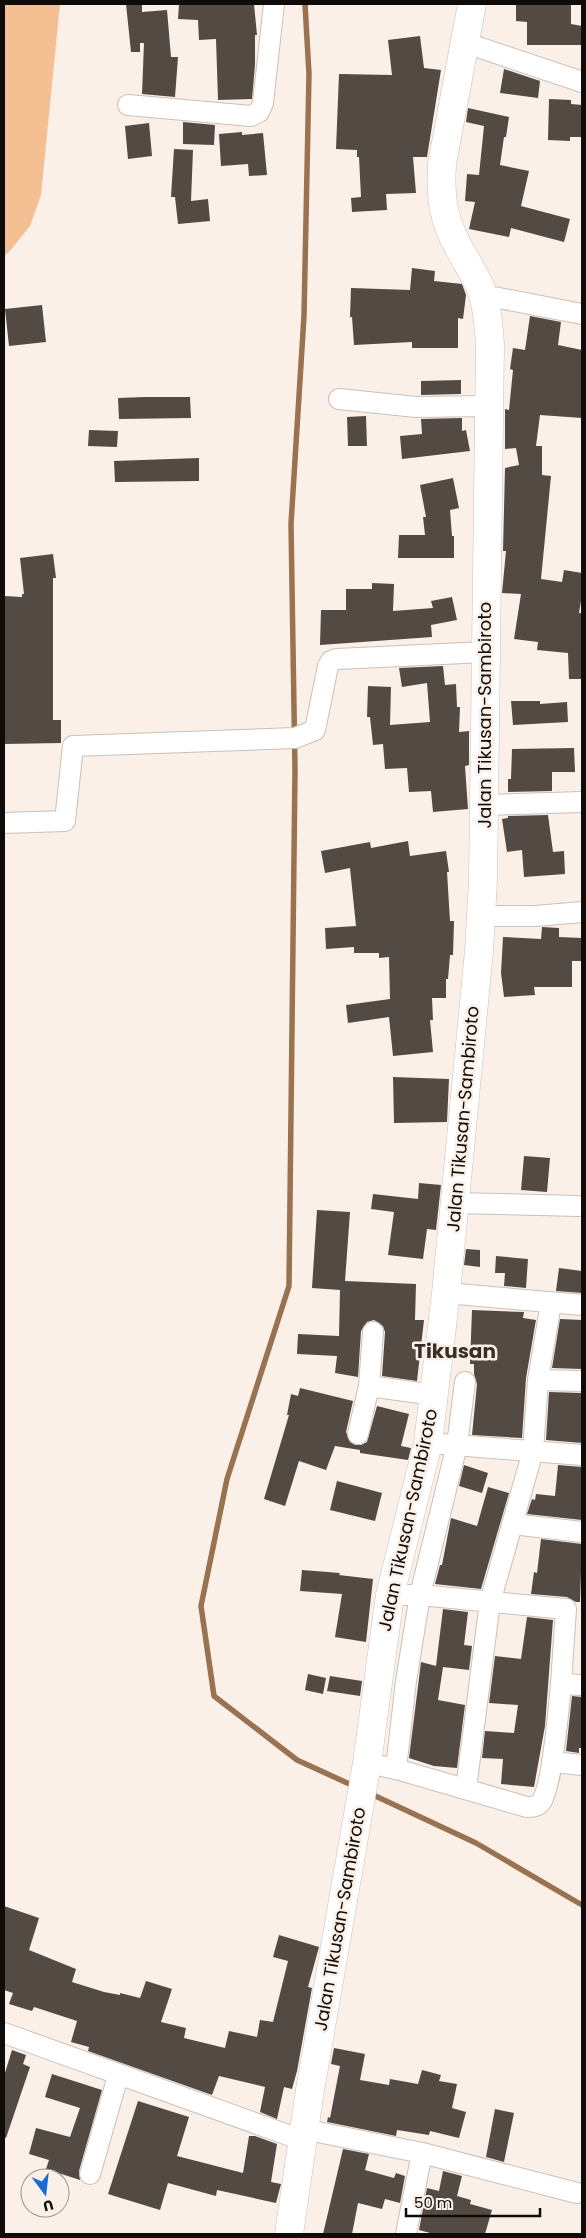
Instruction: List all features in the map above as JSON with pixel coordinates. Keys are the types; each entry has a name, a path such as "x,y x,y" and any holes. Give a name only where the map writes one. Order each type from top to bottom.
{"street":[{"path":"128,105 251,116 259,112 263,103 274,4"},
{"name":"Jalan Tikusan-Sambiroto","path":"289,2234 302,2135 358,1824 390,1595 428,1443 456,1203 481,916 486,804 490,345 483,295 450,232 443,210 440,186 442,164 472,4"},
{"path":"466,43 582,82"},
{"path":"483,295 582,314"},
{"path":"339,399 416,407 489,406"},
{"path":"4,823 65,820 73,746 295,738 315,730 328,666 331,661 337,659 486,652"},
{"path":"486,804 582,802"},
{"path":"481,916 535,916 582,912"},
{"path":"456,1203 579,1206"},
{"path":"446,1293 582,1305"},
{"path":"466,1789 490,1602 533,1451 538,1380 551,1303"},
{"path":"358,1434 369,1386 373,1332"},
{"path":"538,1380 582,1382"},
{"path":"396,1769 406,1681 420,1595 457,1445 465,1382"},
{"path":"369,1386 434,1395"},
{"path":"428,1443 582,1456"},
{"path":"512,1524 582,1532"},
{"path":"367,1765 396,1769 526,1807 534,1807 539,1804 544,1797 552,1762 561,1684 574,1610 420,1595 390,1595"},
{"path":"561,1684 582,1685"},
{"path":"552,1762 582,1765"},
{"path":"4,2034 118,2076 302,2135 422,2153 577,2193"},
{"path":"90,2174 118,2076"},
{"path":"406,2234 422,2153"}],"shaded area":[{"path":"4,4 60,4 41,195 30,226 4,256"}],"building":[{"path":"126,4 142,4 142,12 167,10 171,57 178,57 175,97 142,94 144,43 140,43 140,52 131,52"},
{"path":"179,4 254,4 257,35 255,35 252,99 218,100 216,39 199,40 198,20 178,19"},
{"path":"516,4 571,4 571,24 582,26 582,45 527,45 527,22 516,21"},
{"path":"420,36 424,68 441,70 427,157 413,157 416,193 386,194 387,210 352,212 351,198 361,197 359,157 357,157 357,150 336,149 339,74 392,75 388,40"},
{"path":"504,69 540,81 538,98 500,93"},
{"path":"549,99 571,100 571,104 582,105 582,137 570,137 570,141 548,140"},
{"path":"468,108 509,117 500,165 529,171 521,206 570,219 564,242 511,228 509,237 469,229 475,202 465,201 467,174 479,175 484,126 466,122"},
{"path":"183,122 215,125 214,145 183,144"},
{"path":"149,123 152,156 128,159 125,126"},
{"path":"242,132 242,135 263,133 267,175 249,176 248,164 221,166 219,134"},
{"path":"174,149 193,150 191,201 208,199 210,221 178,224 175,197 171,197"},
{"path":"412,268 435,271 434,281 462,284 466,295 463,319 458,318 458,348 412,348 412,342 354,345 352,317 350,317 351,288 410,290"},
{"path":"42,305 46,342 9,346 5,309"},
{"path":"530,316 561,322 558,345 582,350 582,418 540,415 536,446 542,446 542,475 551,476 541,579 562,582 564,570 582,573 582,595 579,613 582,613 582,679 569,679 568,653 537,650 538,642 514,639 521,594 502,593 506,551 503,551 505,468 519,465 516,448 505,449 505,409 509,410 513,370 510,369 513,348 525,350"},
{"path":"461,380 461,394 421,395 421,381"},
{"path":"190,397 191,418 119,419 118,398"},
{"path":"366,416 367,446 348,446 347,417"},
{"path":"462,418 462,431 466,430 470,451 402,459 400,436 422,434 421,419"},
{"path":"89,430 118,431 117,447 88,446"},
{"path":"199,458 199,481 115,482 114,461"},
{"path":"453,478 459,508 450,510 452,536 454,536 454,558 398,558 399,535 425,535 423,517 426,517 420,485"},
{"path":"53,554 56,578 53,578 53,720 61,720 61,743 4,744 4,596 22,597 22,594 24,594 20,558"},
{"path":"372,583 394,584 393,611 433,608 431,601 452,597 457,620 431,625 432,637 320,645 321,610 346,610 346,589 372,589"},
{"path":"443,666 445,685 456,684 457,707 460,707 459,732 469,731 469,765 465,766 468,809 433,812 431,791 409,792 407,768 385,769 383,744 373,745 370,717 367,717 368,686 391,687 390,725 430,722 427,683 402,687 399,668"},
{"path":"511,701 540,701 540,704 567,702 568,722 513,725"},
{"path":"574,748 575,772 552,772 552,791 508,792 508,779 511,779 512,749"},
{"path":"548,815 553,852 564,851 565,874 524,877 522,850 507,852 502,819 508,818 508,816"},
{"path":"408,841 410,856 446,851 449,872 447,872 450,921 454,921 453,955 450,955 448,979 446,979 446,998 432,998 433,1020 430,1020 433,1052 393,1056 389,1017 348,1023 346,1005 390,999 389,957 379,958 379,953 354,953 354,947 326,949 325,928 356,926 350,868 325,873 321,851 370,842 371,848"},
{"path":"542,927 559,928 559,937 582,938 582,961 572,961 572,987 534,987 535,995 504,997 501,973 503,937 541,939"},
{"path":"393,1077 449,1079 447,1122 394,1123"},
{"path":"524,1156 550,1158 547,1192 521,1190"},
{"path":"419,1183 441,1185 436,1230 427,1229 423,1259 388,1255 394,1212 371,1209 373,1194 418,1199"},
{"path":"317,1210 350,1212 345,1281 416,1284 415,1320 424,1320 417,1381 382,1376 385,1332 383,1326 374,1320 367,1322 361,1331 358,1377 335,1373 337,1356 297,1354 298,1334 339,1336 340,1290 312,1288"},
{"path":"466,1249 480,1250 480,1267 464,1265"},
{"path":"496,1256 528,1259 526,1288 504,1286 505,1273 495,1273"},
{"path":"559,1268 582,1271 582,1293 556,1291"},
{"path":"472,1310 524,1312 523,1318 536,1320 526,1378 522,1438 472,1435 477,1384 474,1364 470,1364"},
{"path":"560,1319 582,1320 582,1369 552,1368"},
{"path":"300,1388 353,1401 346,1432 350,1442 355,1445 367,1442 377,1406 409,1414 401,1446 411,1448 408,1460 360,1453 360,1450 335,1446 326,1470 299,1461 285,1506 264,1499 289,1415 287,1415 291,1394 298,1396"},
{"path":"549,1392 582,1393 582,1443 546,1440"},
{"path":"464,1465 488,1473 482,1493 459,1486"},
{"path":"558,1465 582,1467 582,1520 527,1514 532,1499 535,1500 536,1494 555,1496"},
{"path":"337,1481 382,1493 375,1521 330,1510"},
{"path":"488,1487 509,1493 481,1589 435,1584 440,1565 442,1565 451,1518 477,1526"},
{"path":"541,1539 582,1544 580,1602 567,1597 531,1594 534,1572 537,1573"},
{"path":"302,1570 340,1573 339,1575 373,1579 366,1642 335,1637 342,1594 300,1591"},
{"path":"443,1609 468,1612 464,1645 472,1646 469,1670 443,1667 438,1700 465,1705 457,1768 434,1766 409,1758 421,1662 436,1666"},
{"path":"527,1617 553,1620 545,1726 534,1787 501,1784 503,1759 482,1758 485,1731 514,1733 518,1705 489,1703 495,1656 521,1659"},
{"path":"308,1674 326,1678 323,1694 305,1690"},
{"path":"330,1676 362,1681 360,1696 327,1691"},
{"path":"572,1696 582,1697 582,1748 579,1748 579,1753 566,1751"},
{"path":"4,1906 39,1918 29,1950 76,1969 72,1982 104,1992 120,1995 120,1993 140,1998 146,1981 172,1989 161,2022 186,2028 184,2038 225,2048 229,2031 257,2037 260,2020 273,2022 288,1961 273,1957 279,1935 319,1947 308,1987 312,1988 297,2071 292,2089 284,2087 277,2119 260,2112 265,2087 219,2076 212,2095 88,2051 89,2047 71,2042 77,2021 34,2007 32,2011 9,2004 13,1993 4,1990"},
{"path":"334,2048 365,2054 360,2080 389,2085 390,2079 418,2084 422,2070 441,2075 439,2081 457,2084 452,2108 466,2112 459,2138 430,2131 429,2135 397,2130 396,2136 327,2122 328,2117 330,2118 340,2066 331,2064"},
{"path":"12,2050 26,2055 23,2064 30,2067 6,2138 4,2137 4,2076"},
{"path":"52,2074 102,2090 79,2171 80,2180 70,2177 70,2168 46,2168 49,2160 29,2154 36,2128 70,2137 80,2108 45,2097"},
{"path":"138,2101 189,2117 177,2156 243,2173 249,2136 255,2136 277,2144 271,2182 281,2184 276,2203 217,2190 216,2196 168,2183 160,2210 108,2194"},
{"path":"495,2109 514,2113 504,2162 486,2157"},
{"path":"343,2149 369,2154 365,2170 394,2178 396,2173 405,2176 400,2203 385,2199 382,2209 358,2203 352,2234 323,2234"},
{"path":"443,2171 462,2176 457,2196 471,2200 470,2204 492,2210 485,2234 434,2234 419,2230 427,2188 439,2191"}],"waterway":[{"path":"305,4 309,74 304,316 291,524 295,770 289,1286 227,1479 201,1606 214,1696 297,1760 356,1787"},
{"path":"369,1793 476,1843 582,1905"}],"district":[{"name":"Tikusan","path":"455,1351"}]}
